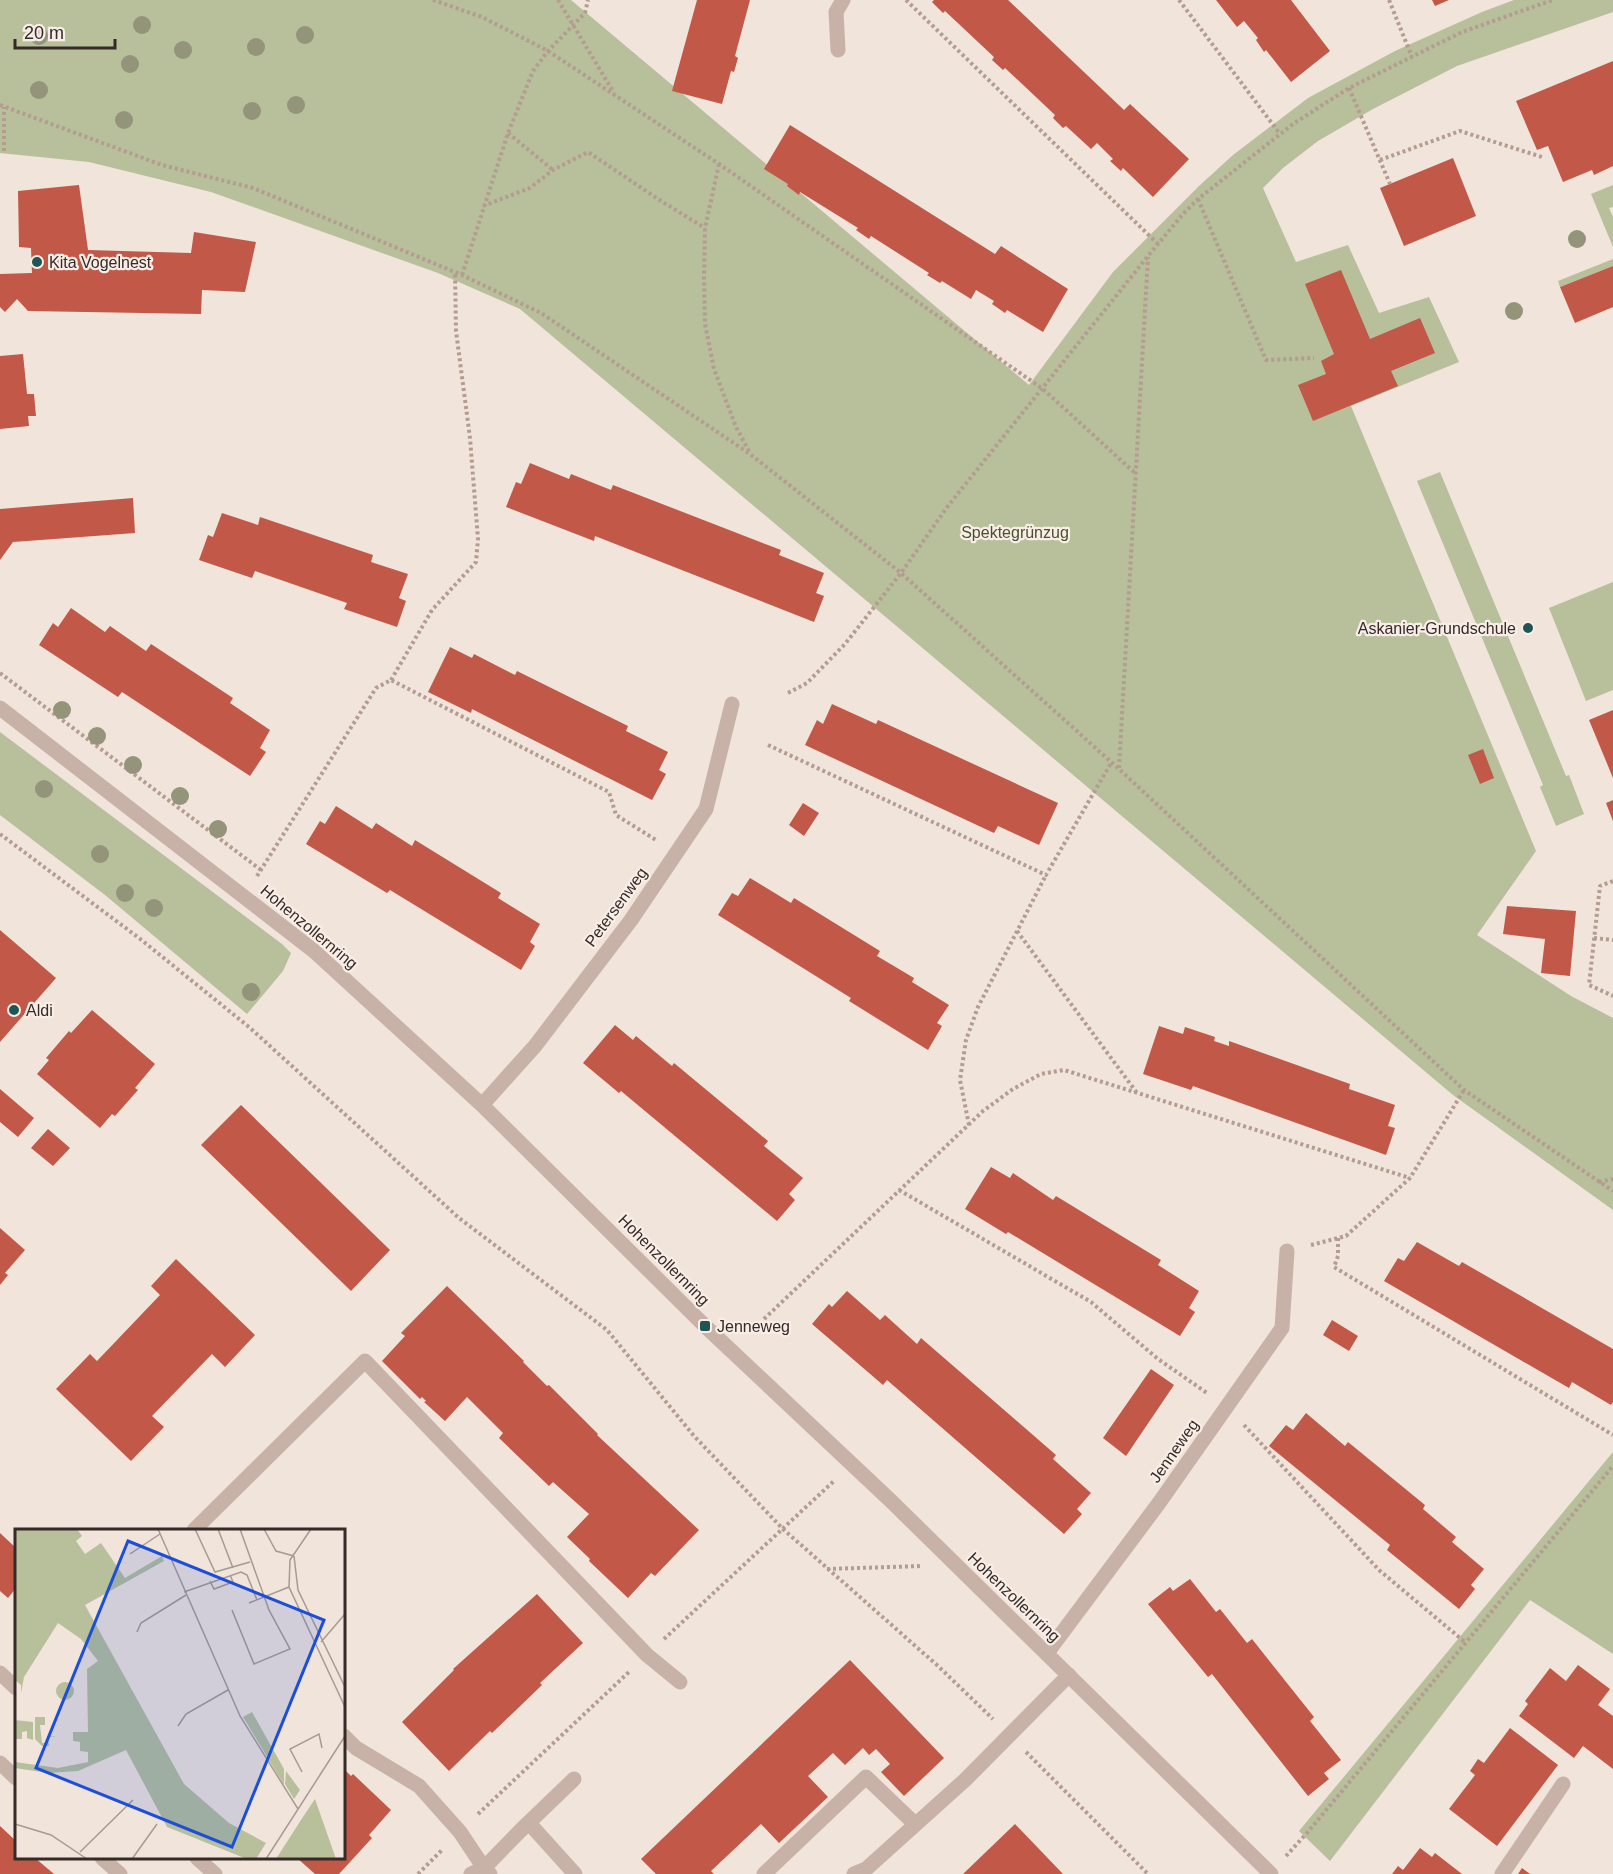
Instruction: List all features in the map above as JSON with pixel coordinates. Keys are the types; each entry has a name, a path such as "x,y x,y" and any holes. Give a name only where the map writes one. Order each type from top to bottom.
{"street":[{"path":"838,51 836,12 843,0"},
{"name":"Petersenweg","path":"482,1105 535,1046 625,928 706,809 732,704"},
{"name":"Hohenzollernring","path":"0,708 314,951 482,1105 705,1326 852,1464 1271,1874"},
{"name":"Jenneweg","path":"1047,1653 1159,1503 1282,1328 1287,1251"},
{"path":"195,1529 365,1361 647,1655 680,1682"},
{"path":"0,1672 15,1687"},
{"path":"854,1874 866,1869 965,1780 1069,1675"},
{"path":"345,1737 356,1748 419,1786 460,1832 482,1872 574,1779"},
{"path":"0,1762 15,1777"},
{"path":"764,1874 866,1777 915,1824"},
{"path":"1502,1874 1563,1784"},
{"path":"529,1823 575,1874"},
{"path":"104,1859 120,1874"},
{"path":"199,1859 215,1874"}],"path":[{"path":"433,0 482,17 548,51 719,164 1043,389 1136,474"},
{"path":"558,0 616,96"},
{"path":"462,275 508,133 533,71 548,51 585,13 588,0"},
{"path":"906,0 1158,244"},
{"path":"1179,0 1280,134"},
{"path":"1389,0 1412,57"},
{"path":"788,693 807,683 844,644 900,573 948,506 1148,256 1198,199 1280,134 1349,88 1462,32 1553,0"},
{"path":"1349,88 1390,184"},
{"path":"4,151 2,106 162,165 253,188 462,275 541,313 750,454 900,573 1119,769 1464,1090 1613,1191"},
{"path":"1380,160 1460,131 1542,157"},
{"path":"508,133 553,170"},
{"path":"483,206 530,188 553,170 588,152 705,228"},
{"path":"719,164 705,228 705,324 714,369 736,427 750,454"},
{"path":"1198,199 1266,360 1314,358"},
{"path":"1119,769 1148,256"},
{"path":"244,897 376,688 391,680 432,610 476,562 478,539 470,438 456,331 455,272"},
{"path":"0,673 261,870"},
{"path":"391,680 609,792 616,815 656,840"},
{"path":"768,745 1046,875"},
{"path":"969,1125 960,1080 966,1040 978,1007 1046,875 1111,763"},
{"path":"0,834 140,938 240,1020 459,1218 607,1330 694,1436 783,1529 938,1666 1148,1874"},
{"path":"1613,881 1600,886 1589,985 1613,996"},
{"path":"1017,931 1138,1093"},
{"path":"1594,938 1613,940"},
{"path":"764,1319 983,1111 1013,1089 1041,1074 1064,1070 1410,1178"},
{"path":"1287,1251 1346,1236 1410,1178 1464,1090"},
{"path":"1598,1182 1613,1179"},
{"path":"899,1190 1091,1302 1158,1359 1227,1407 1379,1570 1466,1643"},
{"path":"1338,1238 1338,1256 1334,1267 1613,1435"},
{"path":"418,1874 647,1655 852,1464"},
{"path":"1300,1842 1613,1466"},
{"path":"827,1569 955,1564"}],"green space":[{"name":"Spektegrünzug","path":"0,0 571,0 1029,385 1113,272 1233,155 1308,98 1395,51 1514,0 1613,0 1613,12 1457,66 1373,109 1318,141 1283,168 1263,188 1296,262 1348,245 1379,313 1429,297 1459,362 1351,406 1536,851 1477,935 1571,996 1613,1018 1613,1210 1453,1095 520,309 438,273 211,192 89,162 0,153"},
{"path":"1613,185 1613,207 1609,208 1613,217 1613,247 1591,194"},
{"path":"1613,259 1613,266 1560,287 1558,281"},
{"path":"1440,472 1566,776 1569,775 1584,814 1556,826 1540,787 1543,785 1417,481"},
{"path":"1613,582 1613,690 1586,701 1549,608"},
{"path":"0,732 291,953 283,971 247,1014 105,895 0,815"},
{"path":"1613,1452 1613,1654 1530,1600 1330,1861 1299,1831"}],"building":[{"path":"697,0 750,0 735,56 738,58 734,72 731,71 722,104 672,91"},
{"path":"934,0 1008,0 1124,110 1130,104 1189,159 1153,197 1123,168 1121,171 1110,161 1113,159 1097,143 1091,149 1066,126 1063,128 1053,118 1055,115 1005,68 1003,70 992,60 994,57 945,11 943,13 932,2"},
{"path":"1216,0 1291,0 1330,51 1291,82 1266,50 1264,52 1256,40 1258,38 1244,21 1237,27"},
{"path":"1432,0 1449,0 1435,6"},
{"path":"1613,61 1613,166 1594,175 1592,170 1563,182 1548,146 1537,150 1516,101"},
{"path":"790,125 995,254 1001,246 1068,289 1043,332 1007,310 1005,313 992,304 994,301 976,290 971,299 942,281 940,283 927,275 929,273 871,236 869,239 856,230 858,228 800,192 799,195 787,186 788,184 764,169"},
{"path":"1453,158 1476,216 1404,246 1380,188"},
{"path":"79,185 88,250 191,253 194,232 256,242 245,292 202,290 201,314 28,311 17,299 5,312 0,307 0,274 32,273 31,248 19,247 18,191"},
{"path":"1613,266 1613,307 1575,323 1560,287"},
{"path":"1341,270 1370,339 1420,318 1435,353 1391,371 1398,386 1313,421 1298,385 1326,374 1321,361 1334,354 1305,284"},
{"path":"23,354 27,394 34,394 36,416 28,416 29,426 0,429 0,356"},
{"path":"530,463 569,479 571,474 611,490 613,485 781,550 779,555 824,573 816,593 824,596 814,622 595,536 594,541 506,507 516,482 521,484"},
{"path":"133,498 135,533 13,542 0,560 0,509"},
{"path":"222,513 258,525 260,517 373,555 371,562 408,574 399,598 406,601 397,627 344,609 347,603 255,571 252,578 199,560 208,535 213,537"},
{"path":"71,608 105,632 110,626 146,651 151,644 233,698 230,703 270,730 260,748 266,752 250,776 122,692 118,697 39,645 53,623 58,627"},
{"path":"450,647 472,658 474,654 515,675 517,671 628,726 626,731 668,752 659,770 666,774 652,800 472,709 471,713 428,692"},
{"path":"832,704 876,724 878,720 1058,803 1039,845 998,826 994,833 805,745 817,720 823,724"},
{"path":"1613,710 1613,778 1589,720"},
{"path":"1483,749 1494,778 1480,784 1468,755"},
{"path":"1613,800 1613,821 1606,803"},
{"path":"803,803 819,813 804,836 789,825"},
{"path":"336,806 372,829 376,823 412,846 415,840 501,893 498,898 540,924 530,942 535,946 521,970 390,890 387,893 306,844 320,821 325,824"},
{"path":"750,878 791,903 794,898 880,951 877,956 914,978 912,982 949,1005 937,1023 942,1026 928,1050 849,1001 851,998 718,915 732,893 738,896"},
{"path":"1507,906 1576,911 1570,976 1541,973 1545,939 1503,934"},
{"name":"Aldi","path":"0,930 56,978 0,1042"},
{"path":"92,1010 155,1064 135,1088 138,1090 115,1116 112,1114 100,1128 37,1074 49,1060 46,1058 69,1031 71,1033"},
{"path":"615,1025 633,1040 636,1036 672,1066 674,1063 768,1141 764,1146 803,1178 789,1194 795,1200 777,1221 621,1091 619,1093 583,1063"},
{"path":"1159,1026 1183,1034 1185,1027 1215,1037 1214,1041 1229,1046 1229,1041 1350,1084 1349,1089 1395,1105 1388,1126 1395,1128 1386,1155 1193,1086 1191,1090 1143,1074"},
{"path":"0,1089 34,1118 18,1137 0,1122"},
{"path":"241,1105 390,1250 351,1291 201,1145"},
{"path":"48,1129 70,1148 53,1166 31,1148"},
{"path":"991,1167 1010,1178 1013,1173 1053,1200 1056,1196 1161,1260 1158,1265 1199,1291 1189,1308 1195,1312 1180,1336 1008,1232 1006,1234 965,1209"},
{"path":"0,1228 25,1250 5,1273 8,1275 0,1285"},
{"path":"1417,1242 1459,1266 1462,1262 1613,1349 1613,1402 1611,1405 1572,1382 1569,1388 1384,1281 1398,1258 1404,1261"},
{"path":"176,1259 255,1335 225,1367 212,1354 152,1416 164,1427 131,1461 56,1389 90,1354 97,1361 160,1295 151,1286"},
{"path":"447,1286 597,1435 699,1530 655,1576 651,1573 628,1598 567,1537 589,1514 553,1482 549,1486 499,1438 503,1433 467,1397 445,1421 382,1361 405,1336 401,1333"},
{"path":"847,1291 880,1320 885,1315 917,1344 921,1338 1056,1455 1053,1459 1091,1493 1077,1509 1082,1514 1064,1534 887,1380 883,1385 812,1324 829,1304 832,1307"},
{"path":"1332,1320 1358,1336 1349,1351 1323,1335"},
{"path":"1151,1369 1174,1385 1126,1456 1103,1438"},
{"path":"1306,1413 1345,1446 1348,1442 1425,1505 1423,1509 1456,1537 1452,1542 1484,1569 1471,1585 1475,1589 1459,1609 1387,1550 1390,1545 1269,1446 1286,1425 1293,1430"},
{"path":"0,1533 15,1547 15,1589 8,1598 0,1591"},
{"path":"1190,1579 1216,1612 1220,1609 1247,1643 1252,1639 1314,1717 1310,1721 1341,1760 1324,1773 1329,1779 1308,1796 1212,1674 1208,1677 1148,1604 1170,1587 1173,1591"},
{"path":"537,1594 583,1643 492,1733 490,1731 449,1771 402,1722 453,1669"},
{"path":"850,1660 944,1758 904,1796 881,1772 890,1764 876,1749 869,1755 863,1748 845,1765 833,1753 808,1776 828,1797 779,1843 761,1824 711,1871 714,1874 656,1874 641,1859"},
{"path":"1578,1665 1610,1689 1598,1705 1613,1716 1613,1769 1583,1746 1574,1758 1519,1716 1528,1704 1525,1701 1550,1668 1566,1681"},
{"path":"1510,1728 1558,1765 1497,1846 1449,1809 1475,1775 1470,1771 1478,1759 1484,1763"},
{"path":"345,1770 351,1776 353,1774 391,1810 369,1835 372,1838 339,1874 315,1874 298,1859 345,1859"},
{"path":"1015,1824 1063,1874 963,1874"},
{"path":"0,1826 15,1840 15,1859 36,1859 54,1874 0,1874"},
{"path":"1420,1848 1432,1857 1435,1853 1462,1874 1392,1874 1398,1866 1403,1870"},
{"path":"1522,1868 1530,1874 1518,1874"}],"place":[{"name":"Kita Vogelnest","path":"37,262"},
{"name":"Askanier-Grundschule","path":"1528,628"},
{"name":"Aldi","path":"14,1010"},
{"name":"Jenneweg","path":"705,1326"}]}
